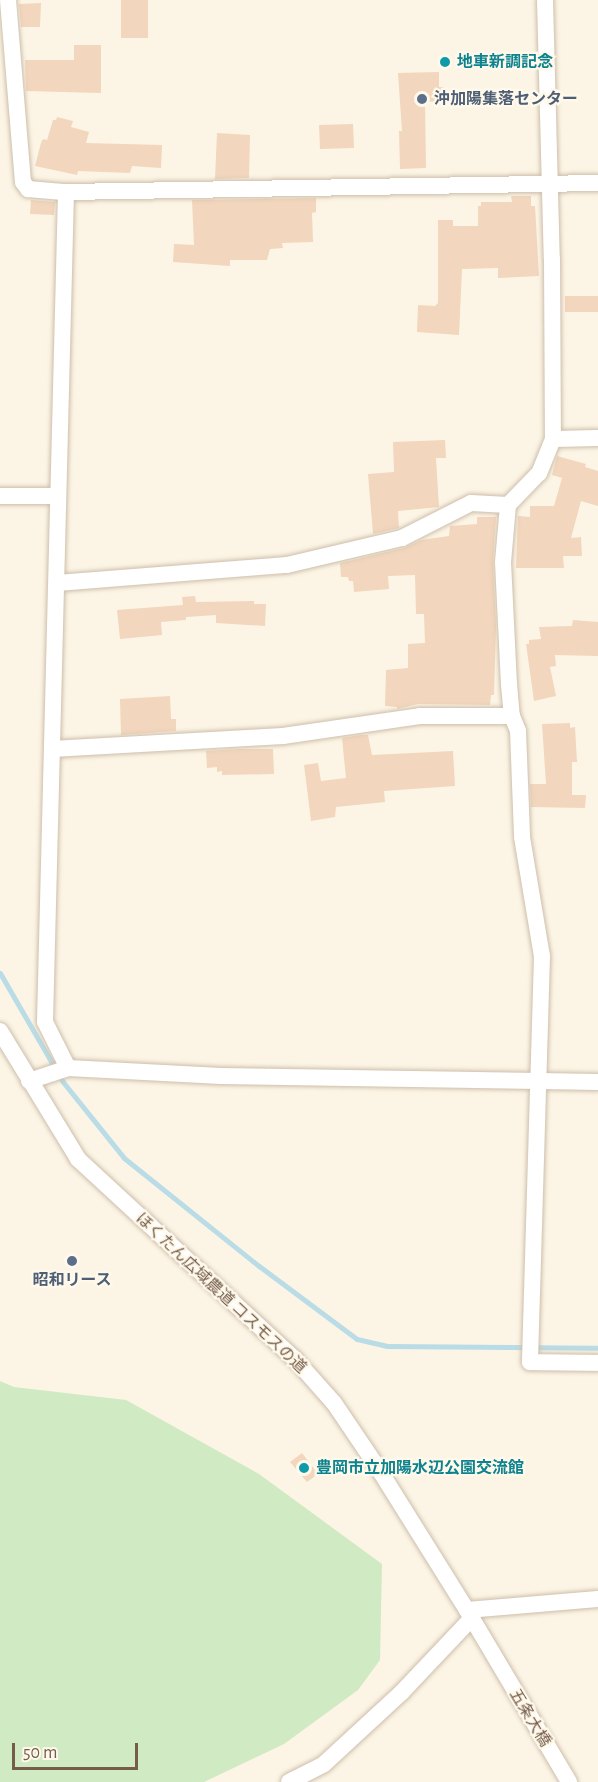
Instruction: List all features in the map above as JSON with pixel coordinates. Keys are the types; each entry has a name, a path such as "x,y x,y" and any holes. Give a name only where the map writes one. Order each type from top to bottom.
{"street":[{"path":"8,0 22,182 28,189 66,192 598,183"},
{"path":"545,0 548,184 552,259 553,440 539,473 508,505 503,562 512,716 518,731 522,837 542,956 530,1362 598,1363"},
{"path":"66,192 45,1022 68,1068"},
{"path":"553,440 598,438"},
{"path":"0,496 58,496"},
{"path":"57,583 287,565 402,538 471,503 508,505"},
{"path":"52,749 283,736 420,716 512,716"},
{"name":"ほくたん広域農道 コスモスの道","path":"0,1031 78,1159 294,1358 333,1404 380,1471 469,1614 491,1654"},
{"path":"29,1081 68,1068 221,1076 598,1082"},
{"path":"289,1782 324,1764 402,1692 469,1614 598,1599"},
{"name":"五条大橋","path":"491,1654 569,1782"}],"green space":[{"path":"0,1381 14,1387 126,1400 259,1474 382,1564 380,1660 358,1690 284,1744 204,1782 0,1782"}],"building":[{"path":"121,0 148,0 148,38 121,38"},
{"path":"41,3 40,27 21,27 19,4"},
{"path":"74,45 101,45 101,93 26,91 25,60 74,60"},
{"name":"沖加陽集落センター","path":"439,72 439,87 443,87 443,101 425,102 426,168 400,169 399,131 402,131 398,73"},
{"path":"57,117 73,121 71,127 89,132 86,143 162,145 161,168 132,166 130,173 78,171 77,175 35,166 41,143 43,139 47,140 53,120"},
{"path":"353,124 354,148 320,149 319,125"},
{"path":"217,133 250,135 249,178 215,179"},
{"path":"511,196 531,196 531,206 535,206 539,276 498,278 498,268 462,269 459,335 417,332 418,305 435,306 438,303 438,220 453,220 453,226 478,226 478,206 481,206 481,202 512,202"},
{"path":"316,198 316,212 312,213 313,242 282,243 283,248 270,249 267,260 230,260 230,266 173,262 174,244 194,245 192,200"},
{"path":"31,200 55,202 54,215 30,214"},
{"path":"565,296 598,296 598,312 565,312"},
{"path":"445,440 446,458 436,458 439,507 398,511 399,528 373,534 368,474 394,472 393,442"},
{"path":"557,456 586,464 585,467 598,471 598,506 581,501 571,538 581,537 582,556 563,556 564,568 516,568 518,516 530,517 530,506 554,506 562,478 552,475"},
{"path":"477,517 496,517 493,561 496,626 494,695 491,695 490,705 418,704 397,709 397,707 385,706 386,670 408,668 408,644 425,643 424,614 416,614 415,575 388,576 389,589 354,592 353,581 349,581 348,577 341,577 340,563 404,548 421,540 449,536 450,526 477,524"},
{"path":"195,596 196,602 254,601 254,604 266,604 265,626 216,623 216,615 186,617 186,620 161,622 162,635 120,639 117,610 183,605 182,597"},
{"path":"573,620 598,622 598,656 555,655 556,666 550,667 556,696 534,701 526,644 529,644 529,640 541,639 539,627 572,626"},
{"path":"170,696 171,719 176,719 176,731 121,735 120,699"},
{"path":"570,723 570,728 575,727 577,762 572,762 572,795 586,795 585,808 531,807 530,784 546,784 542,724"},
{"path":"368,735 372,755 453,751 455,786 384,791 385,802 336,807 335,817 311,821 304,765 318,763 321,781 346,778 342,738"},
{"path":"273,749 274,774 222,775 222,771 217,772 217,767 207,768 206,751"},
{"name":"豊岡市立加陽水辺公園交流館","path":"302,1453 318,1474 307,1482 290,1462"}],"waterway":[{"path":"0,973 63,1082 124,1158 259,1266 357,1339 387,1346 598,1348"}],"place":[{"name":"地車新調記念","path":"445,62"},
{"name":"沖加陽集落センター","path":"422,99"},
{"name":"昭和リース","path":"72,1261"},
{"name":"豊岡市立加陽水辺公園交流館","path":"304,1468"}]}
